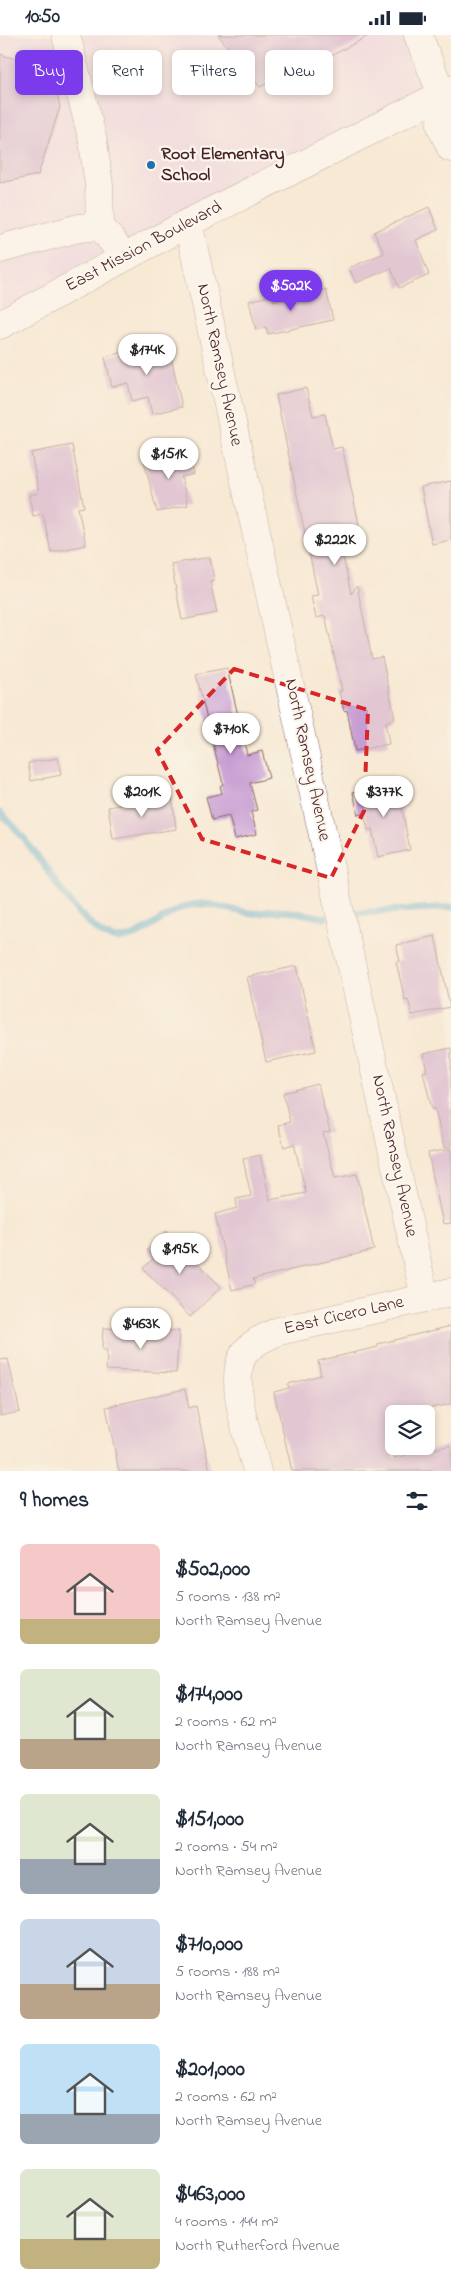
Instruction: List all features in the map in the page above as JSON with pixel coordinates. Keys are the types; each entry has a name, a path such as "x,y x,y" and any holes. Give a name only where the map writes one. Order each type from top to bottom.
{"street":[{"path":"66,35 93,141 99,186 100,226 125,257"},
{"path":"418,35 448,96 441,126 451,148"},
{"name":"East Mission Boulevard","path":"0,325 188,223 448,96"},
{"name":"North Ramsey Avenue","path":"188,223 425,1298"},
{"path":"0,249 78,228 100,226"},
{"name":"East Cicero Lane","path":"257,1471 237,1386 238,1368 244,1354 258,1340 279,1331 451,1292"}],"highlighted area":[{"path":"234,669 368,710 364,811 331,878 202,839 157,750"}],"shaded area":[{"name":"Root Elementary School","path":"0,35 418,35 442,95 0,325"}],"building":[{"path":"218,35 370,35 333,55 333,50 265,50 265,84 260,87 255,81 255,50 230,50"},
{"path":"0,54 15,59 15,95 57,95 60,107 38,175 0,183"},
{"path":"429,207 438,230 416,240 429,275 399,288 391,268 356,283 349,268 384,253 374,232"},
{"path":"326,289 333,320 268,334 266,327 256,330 249,301 273,295 274,301"},
{"path":"168,343 182,407 152,414 148,397 132,401 128,383 112,387 105,357 123,352 122,348 141,344 142,349"},
{"path":"306,388 313,416 325,414 333,449 342,447 359,524 337,529 351,594 357,586 372,659 382,657 395,719 385,722 389,744 355,751 347,710 344,711 339,691 342,691 325,616 316,618 311,596 318,595 276,395"},
{"path":"72,445 84,507 78,508 86,545 51,552 43,514 33,516 29,495 39,493 31,453"},
{"path":"188,451 194,474 181,477 188,505 157,512 144,461"},
{"path":"451,481 451,540 432,544 421,487"},
{"path":"210,557 214,580 210,581 217,613 182,620 171,564"},
{"path":"227,668 247,755 262,751 269,778 250,783 257,810 251,812 257,834 235,839 229,816 212,820 206,797 222,793 220,786 223,784 196,674"},
{"path":"58,758 61,775 31,781 28,763"},
{"path":"397,782 410,850 378,857 372,829 368,830 364,813 358,815 353,792"},
{"path":"172,796 176,829 113,839 108,807"},
{"path":"435,936 450,1007 412,1015 408,999 405,1000 396,962 400,961 396,945"},
{"path":"297,966 316,1051 266,1062 247,977"},
{"path":"451,1048 451,1147 444,1148 435,1109 432,1109 423,1072 427,1071 423,1054"},
{"path":"318,1084 330,1132 323,1133 335,1178 357,1174 374,1250 253,1279 255,1284 232,1290 215,1214 237,1208 236,1199 251,1196 243,1159 260,1155 270,1200 306,1193 294,1144 284,1147 278,1125 290,1122 283,1093"},
{"path":"451,1149 451,1223 443,1224 428,1153"},
{"path":"167,1231 221,1287 190,1317 143,1268 154,1258 147,1250"},
{"path":"451,1326 451,1404 435,1407 435,1405 385,1405 385,1455 394,1455 394,1458 407,1455 435,1455 435,1449 451,1445 451,1471 292,1471 274,1392 289,1388 288,1384 321,1375 318,1361 378,1347 378,1344"},
{"path":"103,1328 179,1331 176,1373 106,1370 107,1350 102,1350"},
{"path":"8,1359 20,1412 0,1416 0,1360"},
{"path":"185,1389 189,1408 196,1406 210,1471 119,1471 106,1407"}],"waterway":[{"path":"0,813 26,841 73,905 100,932 111,938 122,939 133,936 176,910 195,904 211,905 244,912 262,913 279,911 325,918"},
{"path":"354,913 451,907"}],"place":[{"name":"Root Elementary School","path":"151,165"}]}
